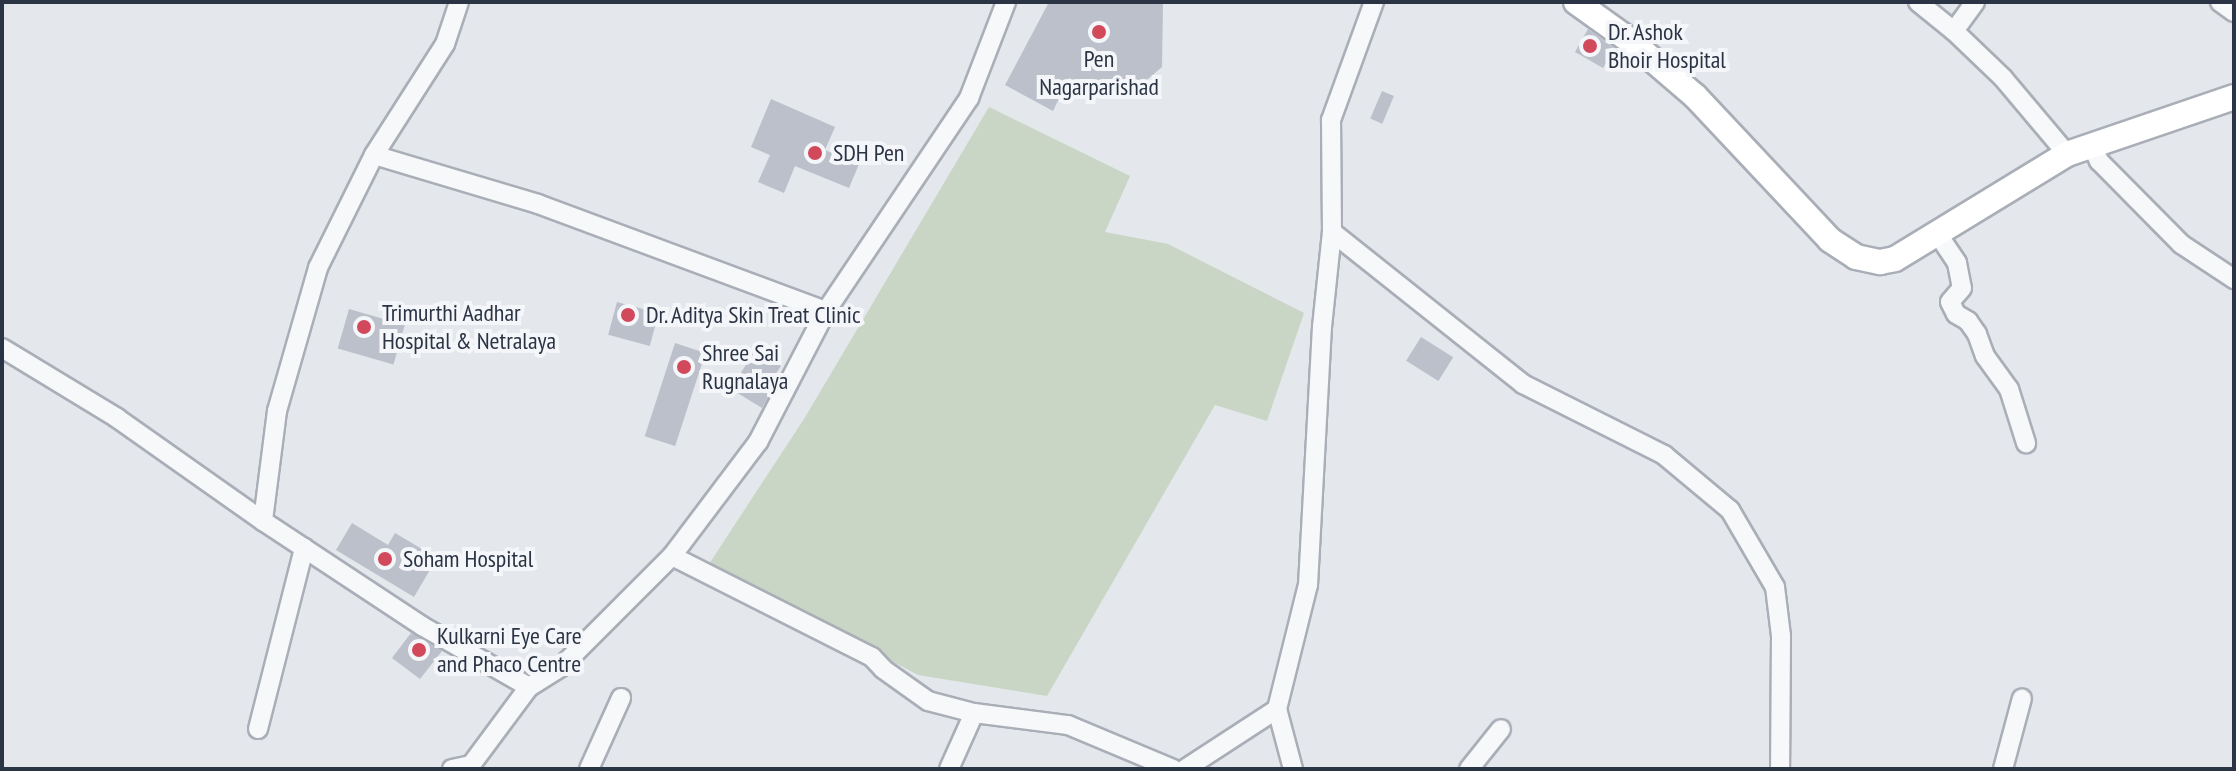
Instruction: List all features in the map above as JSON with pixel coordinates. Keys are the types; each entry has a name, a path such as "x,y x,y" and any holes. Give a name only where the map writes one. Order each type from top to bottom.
{"main road":[{"path":"1576,2 1633,43 1695,96 1830,240 1856,257 1880,262 1895,259 2067,154 2234,97"}],"street":[{"path":"263,521 277,411 318,268 374,155 445,44 459,2"},
{"path":"452,769 470,767 529,687 561,667 672,556 758,442 826,311 969,98 1006,2"},
{"path":"1293,769 1277,709 1308,585 1322,327 1332,232 1331,120 1374,2"},
{"path":"1918,2 2003,78 2067,154"},
{"path":"1954,31 1975,2"},
{"path":"2220,2 2234,12"},
{"path":"2092,146 2099,161 2181,244 2234,279"},
{"path":"374,155 538,204 826,311"},
{"path":"1332,232 1523,384 1664,455 1730,510 1775,587 1781,636 1780,769"},
{"path":"1937,233 1957,263 1962,288 1950,302 1956,314 1968,321 1977,334 1985,356 2009,389 2026,443"},
{"path":"2,348 117,418 263,521 422,626 529,687"},
{"path":"258,729 304,548"},
{"path":"672,556 872,657 883,669 928,701 974,713 1068,725 1173,769"},
{"path":"589,769 621,698"},
{"path":"2003,769 2022,698"},
{"path":"1185,769 1277,709"},
{"path":"949,769 974,713"},
{"path":"1469,769 1501,729"}],"green space":[{"path":"989,107 1130,176 1105,232 1168,244 1304,313 1267,421 1215,405 1047,696 918,675 709,564 804,419"}],"building":[{"name":"Pen Nagarparishad","path":"1049,2 1163,2 1162,67 1129,95 1119,97 1106,95 1069,78 1053,111 1005,85"},
{"path":"1588,29 1614,48 1603,68 1575,52"},
{"path":"1382,91 1394,96 1382,124 1370,119"},
{"path":"771,99 835,127 825,150 859,164 849,188 795,166 784,193 758,182 770,155 751,147"},
{"path":"617,302 659,313 650,346 608,335"},
{"path":"349,309 405,325 393,364 338,348"},
{"path":"1421,337 1453,357 1438,381 1406,361"},
{"path":"675,343 705,353 675,446 645,436"},
{"path":"755,350 781,366 769,384 774,386 762,408 731,389"},
{"path":"352,523 388,545 395,533 437,558 414,597 336,550"},
{"path":"411,633 442,651 420,679 392,658"}],"place":[{"name":"Pen Nagarparishad","path":"1099,32"},
{"name":"Dr. Ashok Bhoir Hospital","path":"1590,46"},
{"name":"SDH Pen","path":"815,153"},
{"name":"Dr. Aditya Skin Treat Clinic","path":"628,315"},
{"name":"Trimurthi Aadhar Hospital & Netralaya","path":"364,327"},
{"name":"Shree Sai Rugnalaya","path":"684,367"},
{"name":"Soham Hospital","path":"385,559"},
{"name":"Kulkarni Eye Care and Phaco Centre","path":"419,650"}]}
